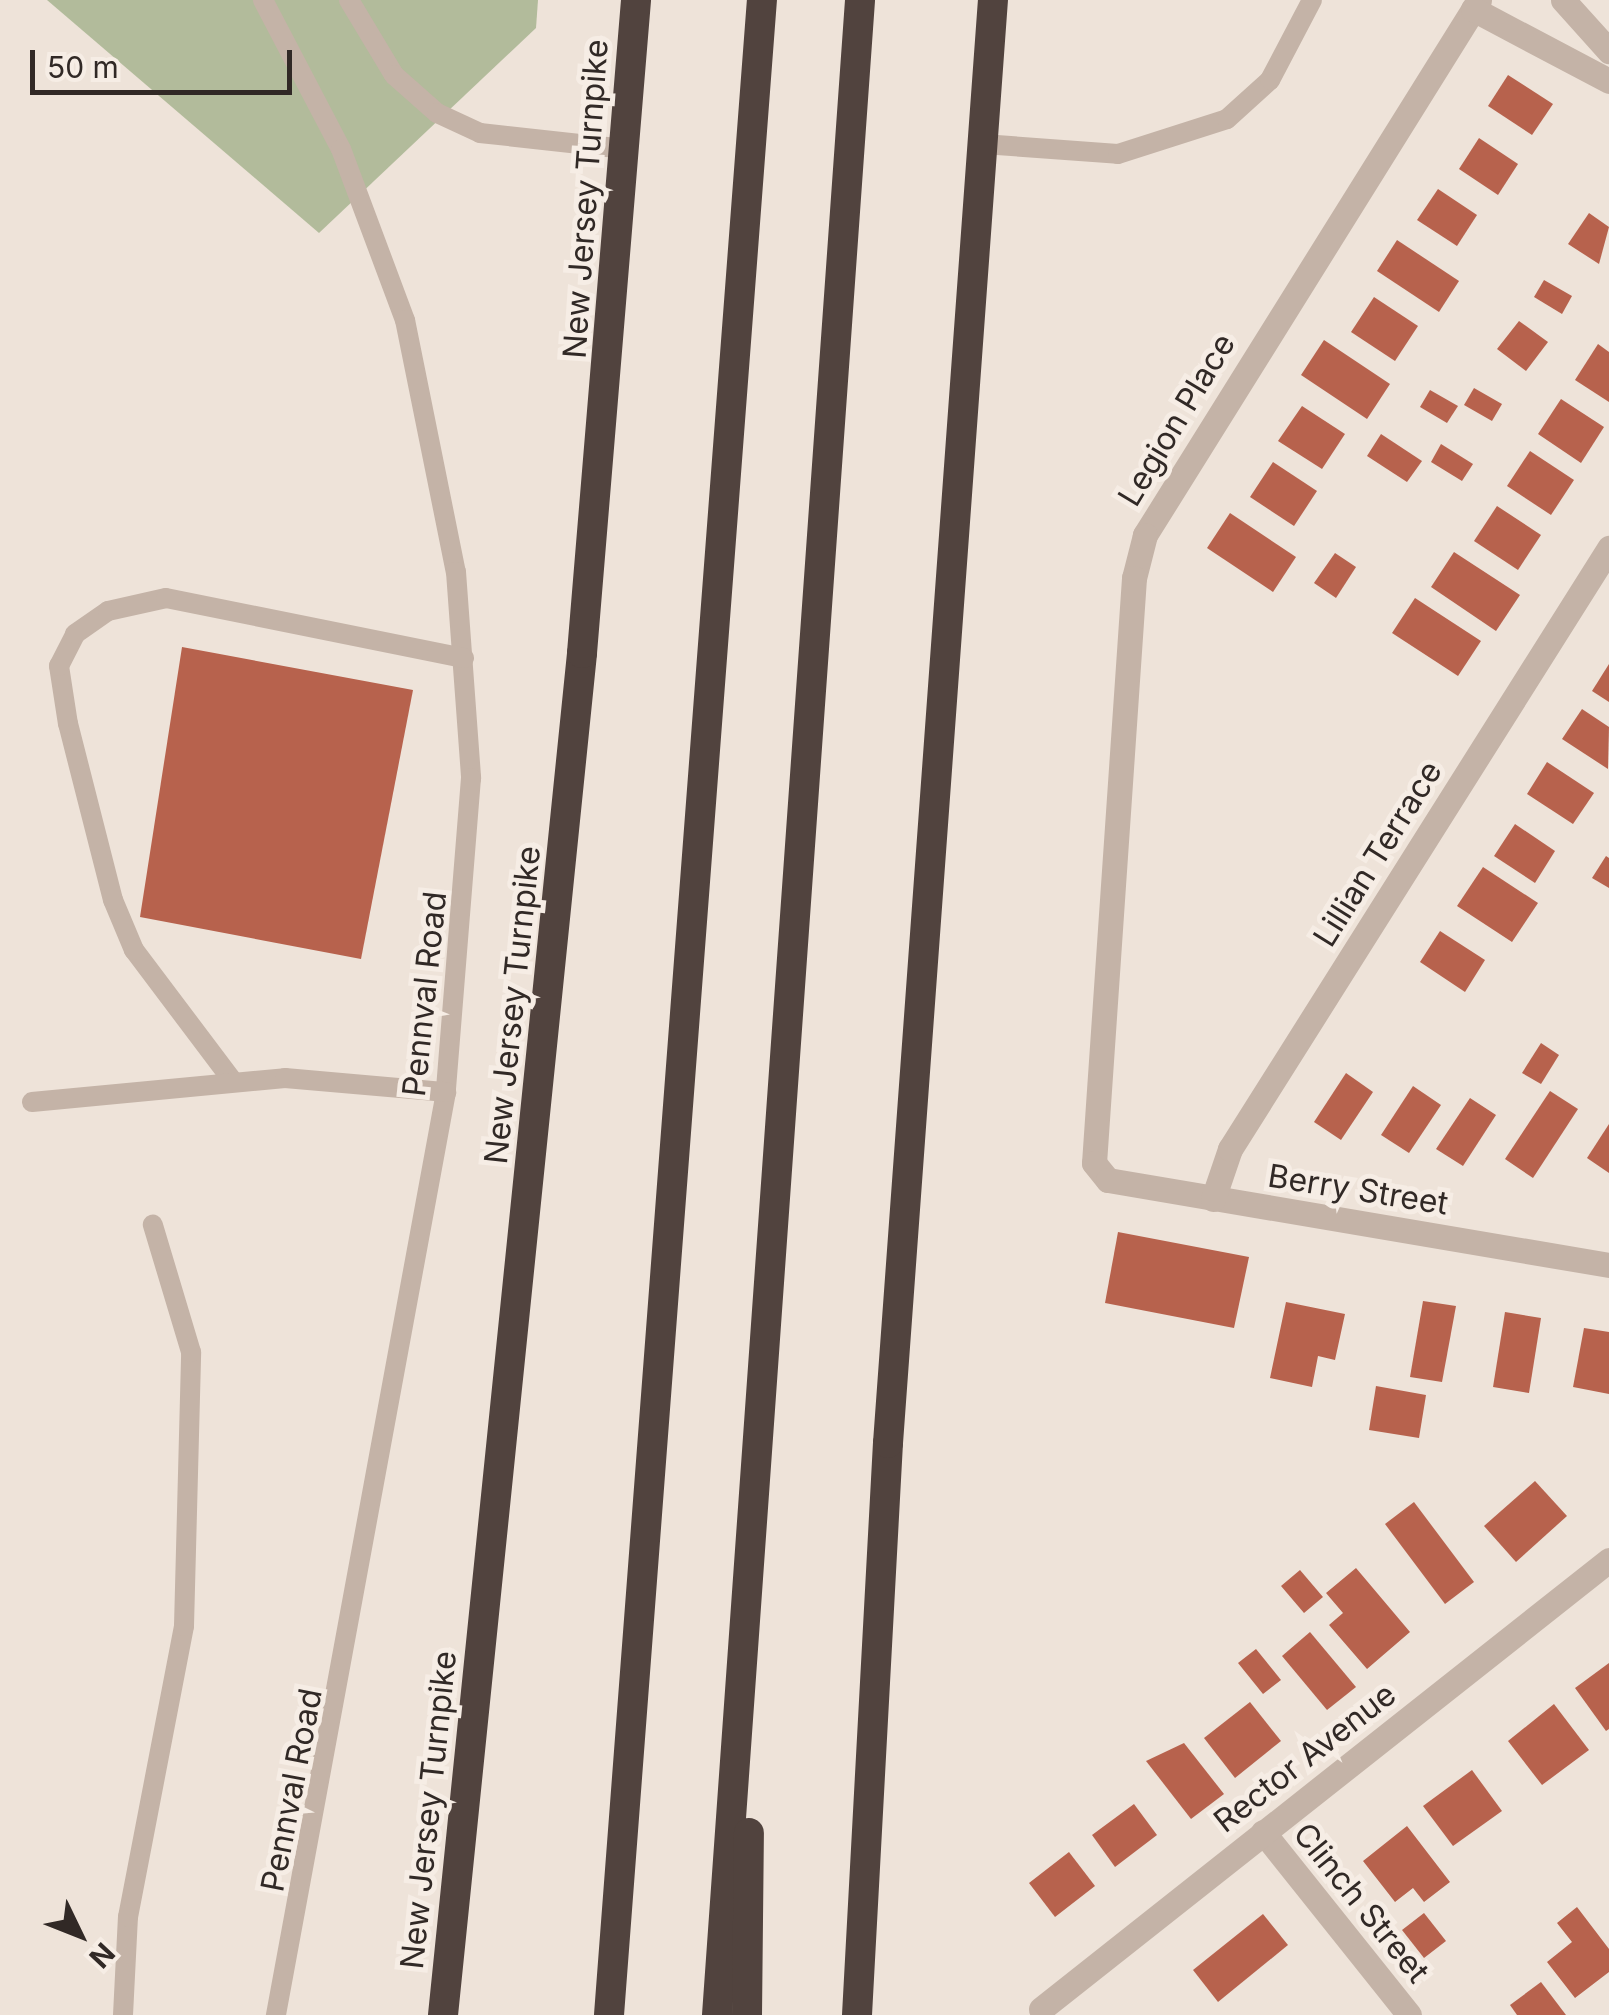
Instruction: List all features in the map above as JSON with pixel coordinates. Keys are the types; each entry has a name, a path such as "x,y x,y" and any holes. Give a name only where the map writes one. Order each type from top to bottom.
{"highway":[{"name":"New Jersey Turnpike","path":"443,2015 552,974 636,0"},
{"path":"610,2015 762,0"},
{"path":"718,2015 860,0"},
{"path":"857,2015 889,1424 993,0"},
{"path":"747,2015 750,1566"}],"street":[{"path":"1563,0 1609,51"},
{"path":"1476,4 1609,82"},
{"name":"Legion Place","path":"1098,1173 1138,556 1166,494 1476,4"},
{"name":"Lillian Terrace","path":"1213,1199 1230,1149 1609,548"},
{"name":"Berry Street","path":"1098,1173 1213,1199 1609,1265"},
{"name":"Rector Avenue","path":"1042,2008 1609,1560"},
{"name":"Clinch Street","path":"1263,1832 1409,2015"}],"lane":[{"name":"Pennval Road","path":"263,0 341,149 405,320 442,482 464,658 468,883 446,1092 276,2015"},
{"path":"349,0 394,75 437,113 480,133 625,149"},
{"path":"983,144 1118,154 1209,127 1270,80 1312,0"},
{"path":"232,1080 134,950 114,900 59,666 75,634 108,611 166,598 464,658"},
{"path":"32,1102 232,1080 446,1092"},
{"path":"123,2015 128,1917 184,1626 191,1352 152,1225"}],"green space":[{"path":"47,0 538,0 536,28 319,233"}],"building":[{"path":"1508,75 1553,104 1532,135 1488,106"},
{"path":"1479,138 1518,164 1498,195 1459,169"},
{"path":"1438,189 1477,215 1457,246 1417,220"},
{"path":"1589,213 1609,227 1599,264 1568,244"},
{"path":"1397,240 1459,281 1439,312 1377,271"},
{"path":"1544,280 1572,296 1562,314 1534,297"},
{"path":"1374,297 1418,326 1395,361 1351,332"},
{"path":"1519,321 1548,342 1526,371 1497,349"},
{"path":"1324,340 1390,384 1367,419 1301,375"},
{"path":"1598,344 1609,352 1609,402 1575,380"},
{"path":"1474,388 1502,404 1492,421 1464,405"},
{"path":"1430,390 1458,406 1447,423 1420,407"},
{"path":"1561,399 1604,427 1581,463 1538,434"},
{"path":"1302,406 1345,434 1322,469 1278,441"},
{"path":"1381,434 1422,461 1407,482 1367,456"},
{"path":"1441,444 1473,464 1462,481 1431,462"},
{"path":"1530,451 1574,480 1551,515 1507,486"},
{"path":"1273,462 1317,491 1294,526 1250,497"},
{"path":"1497,506 1541,535 1518,570 1474,541"},
{"path":"1230,513 1296,557 1273,592 1207,548"},
{"path":"1454,552 1520,595 1496,631 1431,587"},
{"path":"1335,553 1356,567 1336,598 1314,583"},
{"path":"1415,598 1481,641 1458,676 1392,633"},
{"path":"182,647 413,690 361,959 140,917"},
{"path":"1609,664 1609,702 1592,691"},
{"path":"1582,709 1609,727 1608,769 1562,739"},
{"path":"1547,762 1594,793 1573,824 1527,794"},
{"path":"1515,824 1555,851 1535,883 1494,856"},
{"path":"1606,856 1609,858 1609,888 1592,878"},
{"path":"1483,867 1538,903 1512,942 1457,906"},
{"path":"1440,931 1485,960 1465,992 1420,962"},
{"path":"1541,1043 1559,1055 1541,1084 1522,1073"},
{"path":"1346,1073 1373,1092 1341,1140 1314,1122"},
{"path":"1413,1086 1441,1105 1409,1153 1381,1135"},
{"path":"1550,1091 1578,1109 1533,1178 1505,1159"},
{"path":"1470,1098 1496,1115 1463,1166 1436,1149"},
{"path":"1609,1124 1609,1173 1587,1158"},
{"path":"1118,1232 1249,1257 1234,1328 1105,1303"},
{"path":"1423,1301 1456,1306 1442,1382 1410,1377"},
{"path":"1286,1302 1345,1314 1335,1360 1318,1356 1312,1387 1270,1378"},
{"path":"1505,1312 1541,1318 1529,1393 1493,1387"},
{"path":"1584,1328 1609,1332 1609,1394 1573,1387"},
{"path":"1376,1386 1426,1395 1419,1438 1369,1430"},
{"path":"1535,1481 1567,1516 1516,1562 1484,1526"},
{"path":"1414,1502 1474,1582 1445,1604 1385,1524"},
{"path":"1356,1568 1410,1632 1367,1669 1329,1625 1343,1613 1326,1593"},
{"path":"1300,1570 1323,1597 1304,1613 1281,1586"},
{"path":"1310,1632 1356,1687 1327,1710 1282,1656"},
{"path":"1256,1649 1281,1680 1263,1694 1238,1663"},
{"path":"1609,1663 1609,1729 1606,1731 1575,1688"},
{"path":"1250,1702 1281,1741 1235,1778 1204,1738"},
{"path":"1554,1704 1589,1750 1542,1785 1508,1741"},
{"path":"1184,1743 1224,1794 1191,1819 1146,1761"},
{"path":"1472,1770 1502,1811 1453,1846 1423,1806"},
{"path":"1134,1804 1157,1835 1115,1867 1092,1835"},
{"path":"1407,1826 1450,1882 1424,1902 1413,1888 1395,1902 1363,1861"},
{"path":"1069,1852 1095,1886 1055,1917 1029,1883"},
{"path":"1577,1907 1609,1949 1609,1972 1575,1998 1547,1962 1572,1942 1557,1923"},
{"path":"1424,1913 1446,1941 1424,1958 1402,1930"},
{"path":"1263,1914 1288,1945 1218,2002 1193,1970"},
{"path":"1541,1982 1566,2015 1517,2015 1510,2005"}]}
